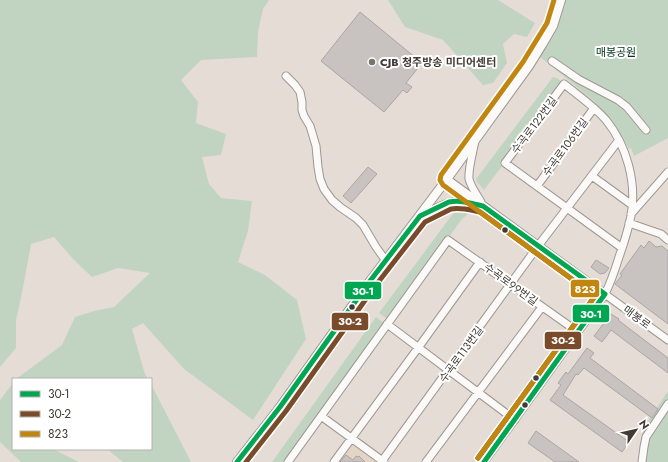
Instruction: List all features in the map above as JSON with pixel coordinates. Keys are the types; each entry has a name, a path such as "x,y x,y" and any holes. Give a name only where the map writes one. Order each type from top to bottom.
{"main road":[{"path":"237,462 280,407 529,66 552,26 561,0"}],"street":[{"path":"552,61 578,80 618,100 628,108 646,130"},
{"path":"286,76 300,92 304,116 310,126 316,146 320,179 324,189 332,200 363,225 386,261"},
{"name":"수곡로106번길","path":"484,462 605,294 611,283 626,236 631,214 632,185 628,165 619,140 607,122 594,108 564,84"},
{"name":"수곡로122번길","path":"564,84 506,163 622,248"},
{"name":"수곡로106번길","path":"537,186 594,108"},
{"name":"수곡로113번길","path":"383,462 538,246 619,140"},
{"path":"475,141 469,180 483,206"},
{"path":"631,214 668,172"},
{"path":"592,176 632,205"},
{"name":"매봉로","path":"447,179 668,340"},
{"path":"420,216 449,202 465,201 483,206"},
{"path":"629,223 661,234 668,240"},
{"name":"수곡로99번길","path":"387,324 448,240 578,332"},
{"name":"수곡로99번길","path":"334,462 480,262"},
{"name":"수곡로99번길","path":"426,462 542,307"},
{"path":"288,462 387,324 515,420"},
{"path":"642,462 646,437 668,404"},
{"path":"321,416 383,462"}],"shaded area":[{"path":"349,445 354,445 376,462 337,462"}],"green space":[{"path":"0,0 269,0 263,9 258,32 257,57 201,60 181,80 198,102 196,123 226,134 221,155 202,157 209,184 221,198 252,201 248,231 238,262 265,275 297,300 306,339 253,420 184,369 143,323 132,329 147,378 17,378 62,345 75,317 114,307 150,273 118,268 92,277 74,260 54,237 31,244 16,321 16,348 0,367"},
{"path":"388,0 498,0 535,23 527,37 514,34 503,44 507,63 493,83 483,85 443,40 405,27"},
{"name":"매봉공원","path":"566,0 668,0 668,138 634,156 631,148 629,149 616,129 594,101 539,56 564,8"},
{"path":"553,77 559,80 563,85 484,190 476,179"},
{"path":"455,211 469,213 462,219 389,320 379,313"},
{"path":"376,317 385,324 285,462 272,462"},
{"path":"12,384 12,450 55,450 79,462 21,462 0,442 0,400"},
{"path":"152,386 191,462 123,462 108,450 152,450"},
{"path":"668,391 668,462 638,462 643,429"}],"building":[{"name":"CJB 청주방송 미디어센터","path":"360,12 422,63 406,83 412,87 407,93 403,90 384,112 321,61"},
{"path":"368,167 377,174 351,203 343,196"},
{"path":"649,241 656,247 662,246 668,251 668,324 615,284 622,275 620,274 641,245 644,248"},
{"path":"596,260 609,268 605,273 600,274 591,267"},
{"path":"611,314 668,358 668,373 611,330 602,342 594,336"},
{"path":"587,348 594,353 590,358 658,409 652,418 584,368 578,375 576,374 563,395 629,442 622,452 550,400 561,385 558,383 566,372 568,374"},
{"path":"536,431 579,462 555,462 528,443"},
{"path":"346,455 353,460 356,456 359,456 365,462 340,462"}],"transit line":[{"name":"823","path":"478,458 595,296 443,185 440,180 441,175 523,62 547,23 554,0"},
{"name":"30-1","path":"237,462 280,407 370,281 420,216 449,202 458,201 483,206 605,294 484,462"},
{"name":"30-2","path":"246,462 286,411 376,285 425,222 451,209 458,208 480,212 595,296 478,458"}],"place":[{"name":"CJB 청주방송 미디어센터","path":"372,62"}]}
